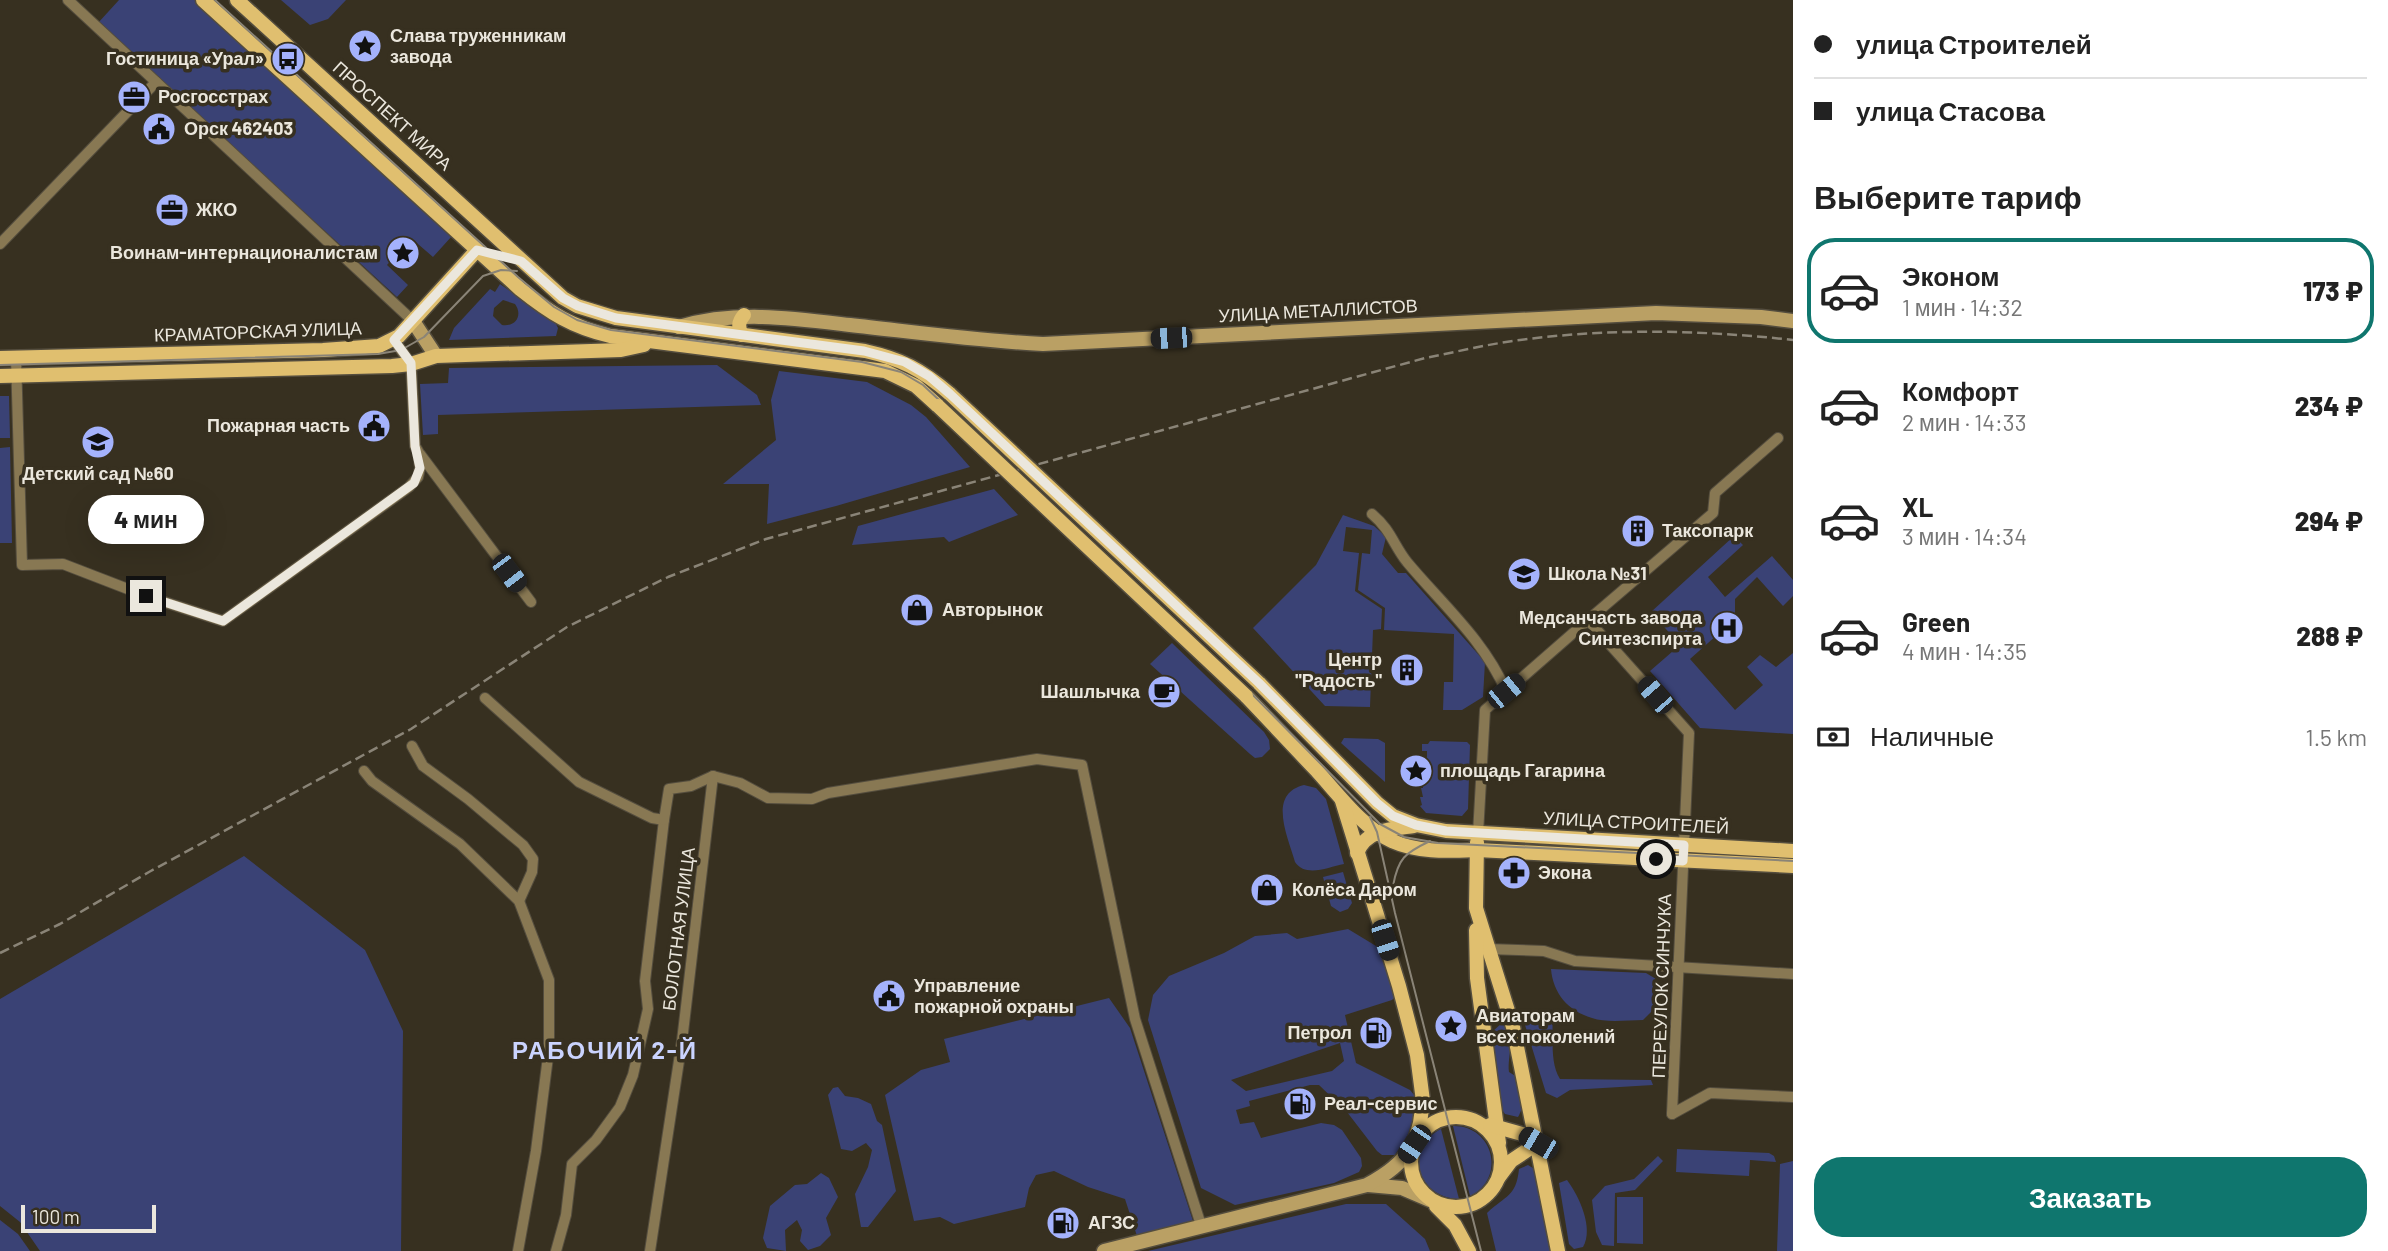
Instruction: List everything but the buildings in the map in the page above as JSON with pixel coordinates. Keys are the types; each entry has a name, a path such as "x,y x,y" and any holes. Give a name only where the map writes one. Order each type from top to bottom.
{"main road":[{"path":"203,0 477,250 521,261"},
{"name":"ПРОСПЕКТ МИРА","path":"237,0 563,298 578,306 616,318 864,351 887,356 918,369 950,394 1259,683 1377,803 1393,816 1416,825"},
{"path":"394,340 477,250"},
{"name":"УЛИЦА СТРОИТЕЛЕЙ","path":"477,250 553,315 575,326 610,337 885,371 916,386 1246,696 1341,800 1390,841 1438,851 1477,850 1793,866"},
{"name":"УЛИЦА МЕТАЛЛИСТОВ","path":"679,327 702,320 744,315 984,341 1043,344 1656,313 1761,317 1793,321"},
{"path":"742,335 739,329 744,315"},
{"path":"413,321 436,356"},
{"path":"658,342 679,327"},
{"name":"КРАМАТОРСКАЯ УЛИЦА","path":"0,358 370,347 394,340"},
{"name":"КРАМАТОРСКАЯ УЛИЦА","path":"0,376 392,366 436,356 621,350 658,342"},
{"path":"1341,800 1399,986 1421,1076 1422,1113 1410,1160 1412,1174 1419,1189 1455,1225 1469,1251"},
{"path":"1357,853 1365,839 1377,832 1416,825"},
{"name":"УЛИЦА СТРОИТЕЛЕЙ","path":"1416,825 1478,834 1793,851"},
{"path":"1478,834 1477,978 1500,1154 1499,1178"},
{"path":"1476,908 1513,1027 1558,1251"},
{"path":"1104,1251 1367,1185 1388,1173 1406,1157 1424,1130 1439,1120 1461,1117 1522,1134 1538,1143"},
{"path":"1477,1122 1493,1137 1500,1154"},
{"path":"1367,1185 1402,1188 1450,1208 1472,1205 1485,1197 1511,1161 1538,1143"}],"street":[{"path":"68,0 413,321"},
{"path":"0,244 156,82"},
{"path":"344,129 359,113"},
{"path":"394,340 411,363 415,446 531,602"},
{"path":"228,353 229,370"},
{"path":"159,354 160,372"},
{"path":"16,358 22,565 63,564 146,596 223,621 414,483 419,473 418,451"},
{"path":"1478,834 1485,710 1713,513 1715,493 1778,438"},
{"path":"1372,514 1385,524 1405,559 1485,651 1506,691"},
{"name":"ПЕРЕУЛОК СИНЧУКА","path":"1588,620 1689,733 1672,1114 1710,1093 1793,1097"},
{"path":"485,698 579,782 652,818 664,820"},
{"path":"412,746 423,766 523,845 533,859 532,872 519,901"},
{"path":"556,1251 566,1215 572,1164 596,1140 620,1107 633,1075 648,1009 645,981 669,789 691,786 713,776 740,783 768,798 812,799 828,793 1037,759 1083,765 1135,1018 1201,1225"},
{"path":"364,771 372,781 460,844 519,901 550,980 549,1049 536,1151 518,1251"},
{"name":"БОЛОТНАЯ УЛИЦА","path":"650,1251 682,1041 713,776"},
{"path":"1601,856 1602,840"},
{"path":"1488,949 1544,951 1575,961 1793,974"}],"shaded area":[{"path":"119,0 195,0 452,236 433,257 411,238 387,265 408,285 397,297 98,23"},
{"path":"281,0 346,0 328,19 310,25"},
{"path":"500,284 555,322 558,328 556,336 449,340 454,328 490,289 495,292","holes":["503,300 515,304 518,316 511,324 502,325 493,316 494,308"]},
{"path":"717,365 757,395 761,405 438,415 438,434 423,435 420,384 448,383 449,368"},
{"path":"779,371 867,382 911,405 926,417 970,467 767,524 769,484 723,484 776,440 771,400"},
{"path":"0,396 9,396 10,438 0,438"},
{"path":"10,447 12,543 0,543 0,448"},
{"path":"994,489 1018,515 949,542 944,537 852,545 858,526"},
{"path":"1343,515 1374,526 1386,537 1382,554 1398,573 1406,573 1485,662 1483,697 1462,710 1443,710 1444,682 1453,682 1454,634 1384,630 1385,608 1358,590 1362,553 1370,554 1372,530 1346,527 1343,551 1359,553 1355,591 1382,609 1381,629 1373,630 1370,707 1325,706 1253,628 1316,565"},
{"path":"1734,536 1743,545 1708,577 1725,597 1772,556 1793,580 1793,596 1783,606 1757,577 1735,599 1735,619 1690,659 1735,710 1763,685 1747,667 1760,655 1776,667 1793,653 1793,734 1700,728 1650,671 1680,645 1651,612"},
{"path":"1172,643 1264,732 1270,749 1262,757 1255,758 1250,754 1150,664"},
{"path":"1344,738 1378,739 1385,743 1385,782 1341,743"},
{"path":"1430,741 1467,742 1470,745 1468,809 1462,816 1426,813 1420,806 1420,797 1423,797 1421,775 1427,775 1427,751 1422,751 1422,744 1428,744"},
{"path":"1304,785 1316,788 1326,799 1344,864 1311,870 1300,867 1295,862 1285,829 1283,807 1286,797"},
{"path":"244,856 365,950 403,1031 401,1251 40,1251 20,1222 0,1206 0,999"},
{"path":"1343,872 1352,903 1348,909 1340,912 1331,906 1323,877"},
{"path":"1348,929 1381,949 1397,995 1392,1000 1345,1015 1356,1063 1410,1090 1419,1101 1415,1123 1395,1155 1382,1155 1347,1112 1319,1085 1249,1101 1250,1106 1236,1110 1240,1124 1254,1122 1261,1138 1321,1123 1334,1125 1342,1130 1361,1158 1362,1166 1359,1172 1334,1183 1235,1205 1201,1188 1148,1020 1153,995 1169,976 1224,953 1255,936 1287,933 1297,939","holes":["1340,1043 1344,1061 1332,1071 1246,1091 1231,1080"]},
{"path":"1551,969 1646,973 1656,979 1654,1009 1643,1020 1604,1020 1583,1015 1563,1000 1555,986"},
{"path":"1109,998 1130,1028 1193,1221 1137,1236 1125,1199 1088,1187 1054,1171 1036,1175 1029,1188 1025,1207 954,1224 940,1217 914,1221 885,1095 921,1070 950,1062 944,1039"},
{"path":"1535,1010 1552,1013 1553,1056 1560,1079 1651,1080 1653,1085 1570,1090 1557,1098 1546,1093 1525,1025"},
{"path":"1503,1022 1511,1039 1509,1072 1517,1077 1522,1097 1522,1108 1518,1117 1505,1114 1500,1107 1488,1039"},
{"path":"838,1087 845,1096 871,1104 877,1121 882,1125 896,1191 868,1227 861,1227 855,1194 868,1167 872,1150 866,1143 852,1151 841,1149 828,1095 833,1088"},
{"path":"1453,1126 1467,1128 1478,1134 1486,1143 1490,1154 1489,1177 1482,1188 1470,1196"},
{"path":"1441,1129 1459,1199 1433,1190 1420,1171 1422,1148 1429,1137"},
{"path":"1677,1149 1769,1153 1774,1156 1776,1162 1750,1160 1749,1176 1676,1172"},
{"path":"1658,1156 1663,1161 1635,1190 1615,1193 1614,1246 1602,1245 1596,1232 1592,1200 1605,1186 1634,1179"},
{"path":"1793,1161 1793,1251 1777,1251 1780,1164"},
{"path":"1528,1165 1536,1170 1551,1251 1496,1251 1487,1213 1509,1195 1518,1178 1519,1169"},
{"path":"821,1173 829,1178 838,1197 826,1218 831,1235 820,1246 808,1250 800,1241 802,1230 797,1220 785,1230 786,1251 767,1248 763,1238 770,1206 795,1185 807,1184"},
{"path":"1567,1180 1584,1212 1587,1231 1583,1247 1574,1249 1569,1244 1559,1183"},
{"path":"1617,1197 1643,1197 1643,1244 1617,1243"},
{"path":"1346,1204 1386,1204 1425,1239 1430,1251 1148,1251"},
{"path":"0,1220 18,1234 30,1251 0,1251"}],"tram line":[{"path":"215,0 518,277 554,307 577,320 611,330 862,362 901,372 923,385 1250,692 1380,824 1404,837 1438,843 1793,861"},
{"path":"0,365 378,354 401,350 424,337 483,276 501,270 517,271"},
{"path":"1370,817 1377,832 1481,1251"},
{"path":"1393,886 1397,869 1404,858 1430,841"}],"railway":[{"path":"0,953 60,924 149,872 411,729 567,627 668,577 766,539 1425,358 1484,346 1554,336 1622,332 1691,332 1793,340"}],"place":[{"name":"Слава труженникам завода","path":"365,46"},
{"name":"Гостиница «Урал»","path":"288,59"},
{"name":"Росгосстрах","path":"134,97"},
{"name":"Орск 462403","path":"159,129"},
{"name":"ЖКО","path":"172,210"},
{"name":"Воинам-интернационалистам","path":"403,253"},
{"name":"Пожарная часть","path":"374,426"},
{"name":"Детский сад №60","path":"98,442"},
{"name":"Таксопарк","path":"1638,531"},
{"name":"Школа №31","path":"1524,574"},
{"name":"Авторынок","path":"917,610"},
{"name":"Медсанчасть завода Синтезспирта","path":"1727,628"},
{"name":"Центр \"Радость\"","path":"1407,670"},
{"name":"Шашлычка","path":"1164,692"},
{"name":"площадь Гагарина","path":"1416,771"},
{"name":"Экона","path":"1514,873"},
{"name":"Колёса Даром","path":"1267,890"},
{"name":"Управление пожарной охраны","path":"889,996"},
{"name":"Авиаторам всех поколений","path":"1451,1026"},
{"name":"Петрол","path":"1376,1033"},
{"name":"Реал-сервис","path":"1300,1104"},
{"name":"АГЗС","path":"1063,1223"}],"district":[{"name":"РАБОЧИЙ 2‑Й","path":"605,1051"}],"route":[{"path":"146,596 223,621 414,483 420,468 415,446 411,363 394,340 477,250 521,261 563,298 578,306 616,318 864,351 905,362 929,376 950,394 1259,683 1393,816 1416,825 1446,831 1684,845 1683,861 1656,859"}]}
